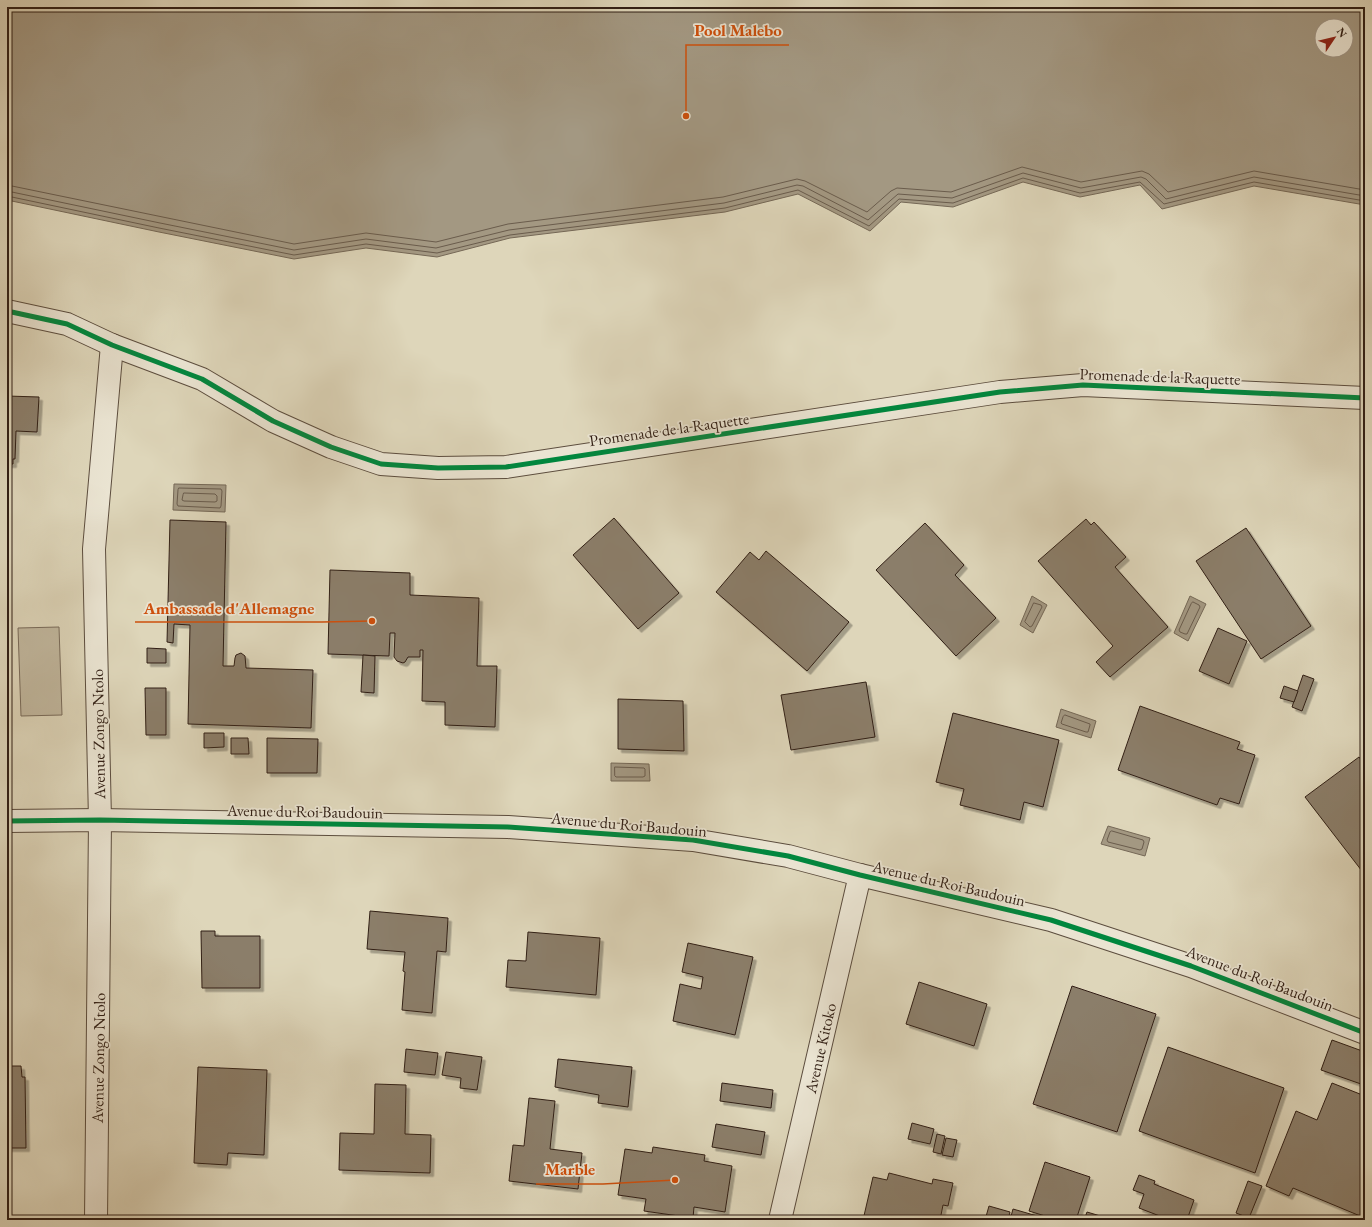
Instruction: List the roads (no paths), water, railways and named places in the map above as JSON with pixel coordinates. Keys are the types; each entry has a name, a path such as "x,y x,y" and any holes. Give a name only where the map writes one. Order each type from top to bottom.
{"street":[{"name":"Promenade de la Raquette","path":"7,312 67,324 112,344 202,379 273,421 332,447 381,464 438,468 506,467 1000,392 1083,385 1365,398"},
{"name":"Avenue Zongo Ntolo","path":"96,1220 100,820 94,549 112,344"},
{"name":"Avenue du Roi Baudouin","path":"7,821 100,820 508,827 693,840 788,856 860,876 1051,920 1191,966 1365,1033"},
{"name":"Avenue Kitoko","path":"780,1220 860,876"}],"water":[{"path":"7,7 1365,7 1365,205 1254,186 1162,209 1140,185 1080,197 1023,182 953,207 901,202 870,231 798,194 725,212 510,238 437,257 366,248 294,259 7,200"},
{"path":"174,484 226,485 225,512 173,510"},
{"path":"1032,596 1047,605 1033,633 1020,625"},
{"path":"1190,596 1206,604 1188,641 1174,633"},
{"path":"1061,709 1096,721 1091,738 1056,727"},
{"path":"611,763 649,764 650,781 611,781"},
{"path":"1108,826 1150,838 1145,856 1101,844"}],"place":[{"name":"Pool Malebo","path":"686,116"},
{"name":"Ambassade d'Allemagne","path":"372,621"},
{"name":"Marble","path":"675,1180"}]}
